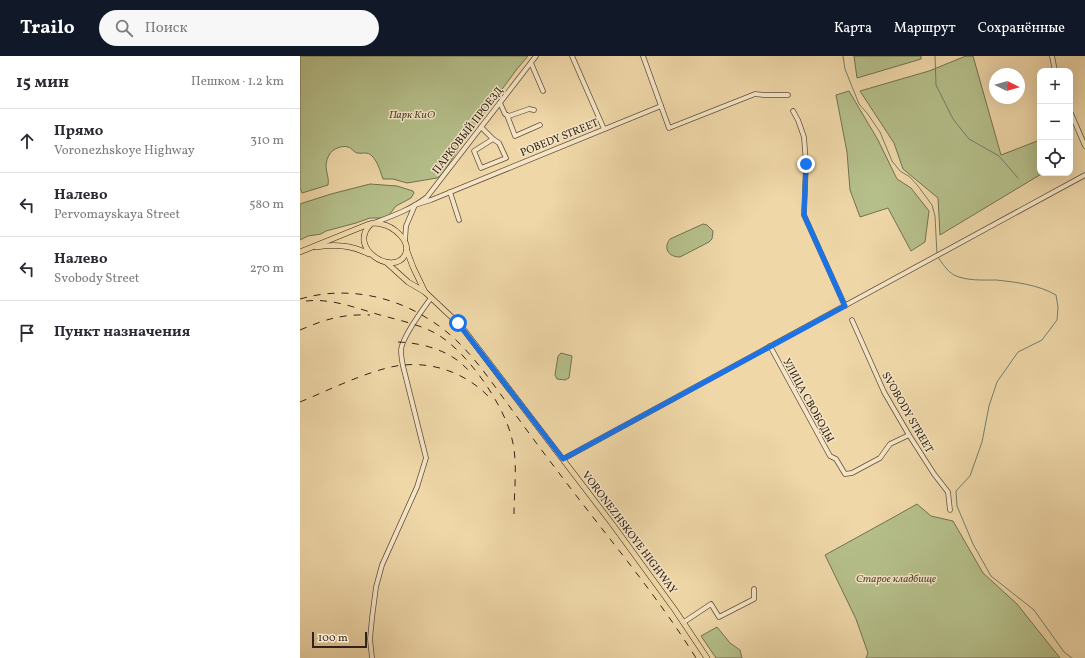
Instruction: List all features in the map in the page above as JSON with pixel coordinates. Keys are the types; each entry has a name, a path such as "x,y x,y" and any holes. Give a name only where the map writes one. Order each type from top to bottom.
{"main road":[{"path":"372,223 367,229 364,238 366,248 372,255"},
{"path":"302,251 372,223 382,224 394,229 401,236 406,246 410,261 425,292"},
{"path":"302,251 337,245 360,249 387,263 408,282 425,292"},
{"path":"387,263 400,261 406,253 406,246"},
{"name":"VORONEZHSKOYE HIGHWAY","path":"425,292 464,330 563,459 684,622 707,658"}],"street":[{"name":"ПАРКОВЫЙ ПРОЕЗД","path":"372,223 393,216 427,197 536,56"},
{"path":"572,56 604,129"},
{"path":"643,56 669,128 755,94 788,95"},
{"path":"1052,56 1054,68"},
{"path":"530,63 543,91"},
{"path":"500,102 515,136 540,125"},
{"name":"POBEDY STREET","path":"415,205 661,106"},
{"path":"507,115 510,116 529,109 534,110"},
{"path":"793,111 804,137 806,164 804,215 845,306"},
{"path":"1073,118 1085,146"},
{"path":"481,128 492,139 499,143 506,158 481,168 474,151 492,139"},
{"path":"563,459 1085,175"},
{"path":"450,192 459,220"},
{"name":"ПАРКОВЫЙ ПРОЕЗД","path":"406,246 404,234 415,205"},
{"path":"372,658 370,639 376,587 382,565 417,487 426,458 403,366 401,350 404,340 431,298"},
{"name":"SVOBODY STREET","path":"852,320 884,392 909,435 934,474 948,492 950,510"},
{"name":"УЛИЦА СВОБОДЫ","path":"770,346 830,456 836,459 845,474 852,473 880,458 890,444 909,435"},
{"path":"684,622 711,604 719,616 754,599 754,589"}],"green space":[{"name":"Парк КиО","path":"300,56 528,56 460,146 442,175 437,178 407,183 393,179 383,179 374,158 370,154 357,153 349,148 343,147 332,151 327,160 326,168 328,185 302,193 300,188"},
{"path":"854,56 921,56 921,59 857,78"},
{"path":"966,56 973,56 1001,155 1037,141 1038,176 940,235 938,198 903,169 894,143 860,91 929,71"},
{"path":"849,91 878,140 897,179 911,188 929,211 925,242 911,251 888,208 860,217 850,190 847,152 836,95"},
{"path":"370,184 397,186 413,191 414,193 411,198 396,206 389,215 383,218 370,218 326,231 321,234 308,236 300,240 300,204"},
{"path":"703,224 707,225 713,231 712,239 709,242 680,257 670,254 667,246 670,239"},
{"path":"561,353 572,356 569,378 565,380 557,379 555,375 558,356"},
{"name":"Старое кладбище","path":"917,504 931,516 953,521 983,573 1017,604 1060,658 866,658 868,653 856,619 825,555"},
{"path":"717,627 730,643 740,650 742,658 716,658 701,636"}],"waterway":[{"path":"843,56 845,69 859,104 880,132 892,161 900,171 910,177 932,205 935,216 937,254"},
{"path":"935,56 936,85 953,119 969,139 999,156 1018,178"},
{"path":"938,257 949,271 959,277 1019,283 1035,286 1056,295 1058,307 1057,320 1042,340 1018,352 997,382 989,406 982,442 970,476 956,491 957,506 973,544 991,576 1034,610 1064,652 1072,658"}],"railway":[{"path":"300,299 334,293 367,295 384,299 415,311 442,328 453,337 473,358 646,586 696,658"},
{"path":"306,301 315,300 334,302 415,325 435,333 459,352 482,379 501,410 508,425 515,457 514,514"},
{"path":"300,330 342,316 370,315"},
{"path":"398,342 418,344 437,349 454,358 469,371"},
{"path":"300,402 368,374 391,367 405,365 431,366 444,369 468,380 489,397"}],"route":[{"path":"458,323 563,459 845,306 804,215 806,195 806,164"}]}
